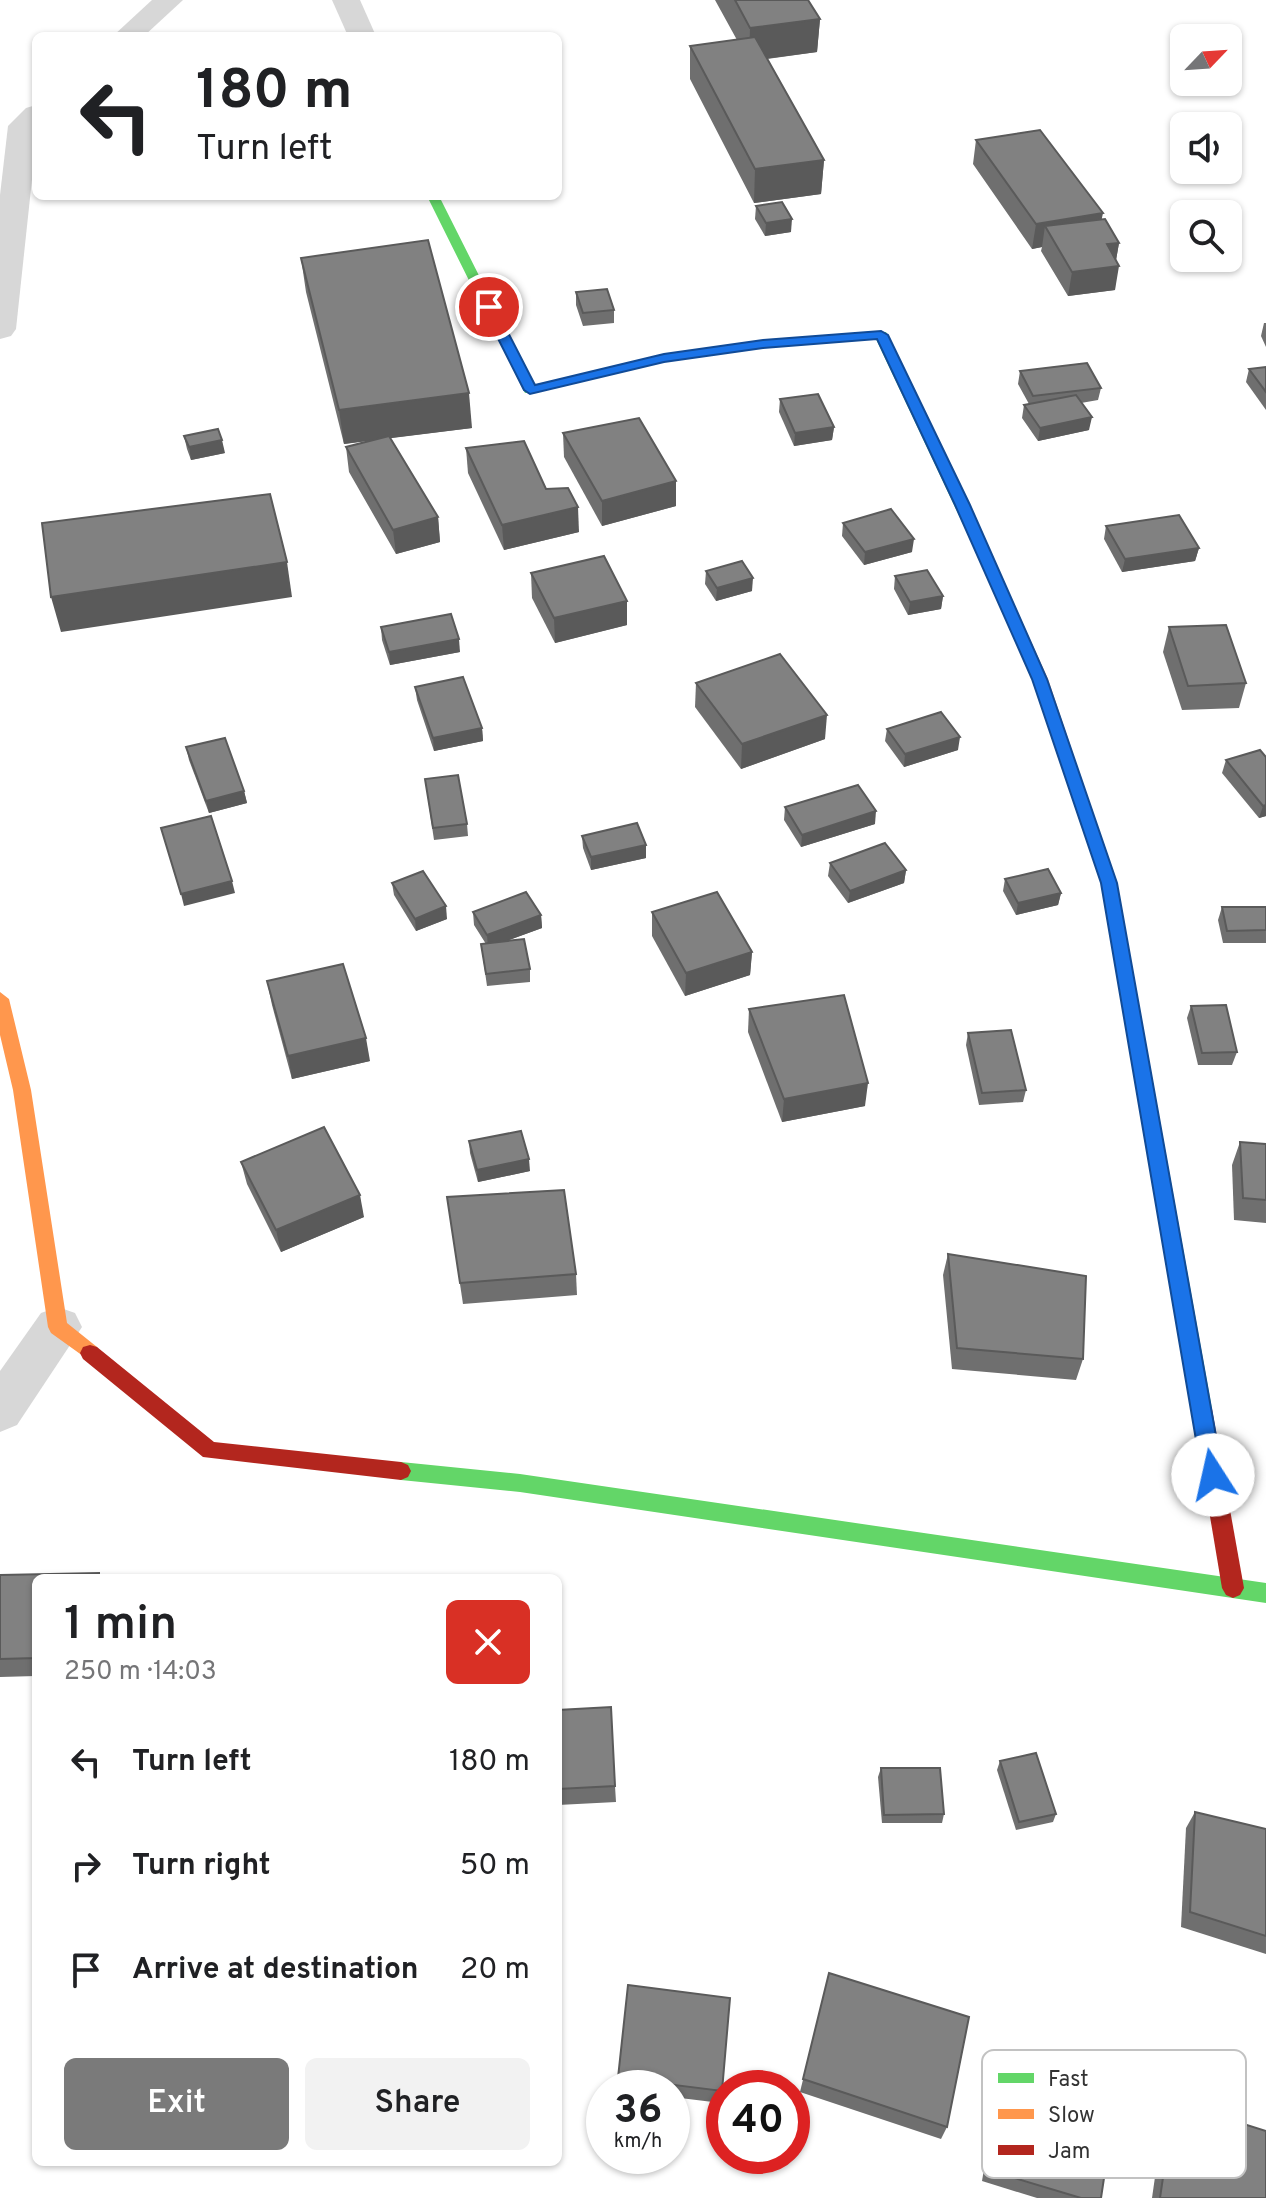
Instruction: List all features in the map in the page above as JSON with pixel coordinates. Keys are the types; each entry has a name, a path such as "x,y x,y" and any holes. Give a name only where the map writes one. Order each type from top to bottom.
{"street":[{"path":"132,32 169,0"},
{"path":"346,0 360,32"},
{"path":"0,329 23,126 32,118"},
{"path":"435,200 530,390 664,358 763,344 881,335 963,505 1040,679 1109,883 1233,1588"},
{"path":"0,999 22,1090 58,1327 210,1451 520,1483 1266,1593"},
{"path":"0,1410 58,1327"}],"building":[{"path":"735,0 808,0 820,19 750,28"},
{"path":"755,37 824,160 755,169 690,46"},
{"path":"1040,130 1103,213 1036,224 976,140"},
{"path":"782,202 792,219 766,223 756,206"},
{"path":"1105,219 1119,243 1107,244 1119,266 1072,272 1045,226"},
{"path":"428,240 469,393 339,410 301,258"},
{"path":"607,289 614,310 583,313 576,292"},
{"path":"1087,363 1101,388 1033,396 1020,371"},
{"path":"1266,367 1266,392 1249,369"},
{"path":"818,394 834,427 795,433 780,399"},
{"path":"1076,395 1092,417 1040,428 1024,405"},
{"path":"639,418 676,481 602,501 563,433"},
{"path":"218,429 222,440 189,447 184,436"},
{"path":"389,436 438,517 393,530 346,447"},
{"path":"524,441 546,489 568,488 578,507 502,525 466,448"},
{"path":"270,494 287,562 51,597 42,523"},
{"path":"891,509 914,539 865,552 843,523"},
{"path":"1179,515 1199,548 1125,559 1106,526"},
{"path":"604,556 627,601 554,618 531,573"},
{"path":"742,561 753,578 717,588 706,571"},
{"path":"927,570 943,596 910,602 895,576"},
{"path":"451,614 459,639 389,652 381,627"},
{"path":"1226,625 1246,683 1188,686 1169,627"},
{"path":"780,654 827,715 742,744 696,683"},
{"path":"463,677 482,728 433,738 415,687"},
{"path":"941,712 960,737 905,754 887,729"},
{"path":"225,738 244,791 206,801 186,747"},
{"path":"1260,750 1266,757 1266,805 1263,806 1226,760"},
{"path":"458,775 467,824 433,828 425,779"},
{"path":"858,785 876,811 802,835 785,807"},
{"path":"211,816 232,881 181,894 161,828"},
{"path":"637,823 646,845 591,857 582,836"},
{"path":"885,843 906,870 850,891 830,863"},
{"path":"1048,869 1061,893 1018,903 1005,879"},
{"path":"423,871 446,906 415,919 392,883"},
{"path":"526,892 541,915 487,935 473,912"},
{"path":"717,892 752,952 686,973 652,912"},
{"path":"1222,907 1266,907 1266,930 1227,931"},
{"path":"524,939 530,969 486,974 481,944"},
{"path":"343,964 366,1038 288,1056 267,981"},
{"path":"844,995 868,1083 784,1099 749,1009"},
{"path":"1226,1005 1237,1052 1202,1053 1191,1006"},
{"path":"1011,1030 1026,1090 982,1093 968,1033"},
{"path":"324,1127 360,1195 276,1230 241,1162"},
{"path":"521,1131 529,1159 477,1170 469,1141"},
{"path":"1240,1142 1266,1144 1266,1200 1243,1198"},
{"path":"564,1190 576,1274 460,1283 447,1197"},
{"path":"948,1254 1086,1276 1083,1359 957,1348"},
{"path":"32,1574 32,1658 0,1659 0,1575"},
{"path":"611,1707 615,1786 562,1789 562,1710"},
{"path":"1036,1753 1056,1814 1019,1822 1000,1761"},
{"path":"881,1768 940,1768 944,1814 884,1815"},
{"path":"1195,1812 1266,1829 1266,1936 1190,1912"},
{"path":"829,1973 969,2017 947,2127 810,2081 810,2070 805,2070"},
{"path":"628,1985 730,1998 724,2070 706,2070 706,2089 690,2087 690,2070 619,2070"},
{"path":"1246,2125 1266,2131 1266,2198 1160,2198 1163,2178 1246,2178"},
{"path":"1015,2178 1104,2178 1101,2198 1081,2198"}],"traffic: fast":[{"path":"435,200 530,390 664,358 763,344 881,335 993,573"},
{"path":"1087,819 1109,883 1202,1409"},
{"path":"401,1471 520,1483 1266,1593"}],"traffic: slow":[{"path":"993,573 1040,679 1087,819"},
{"path":"0,999 22,1090 58,1327 90,1353"}],"traffic: jam":[{"path":"90,1353 210,1451 401,1471"},
{"path":"1202,1409 1233,1588"}],"route":[{"path":"489,307 530,390 664,358 763,344 881,335 963,505 1040,679 1109,883 1213,1475"}]}
